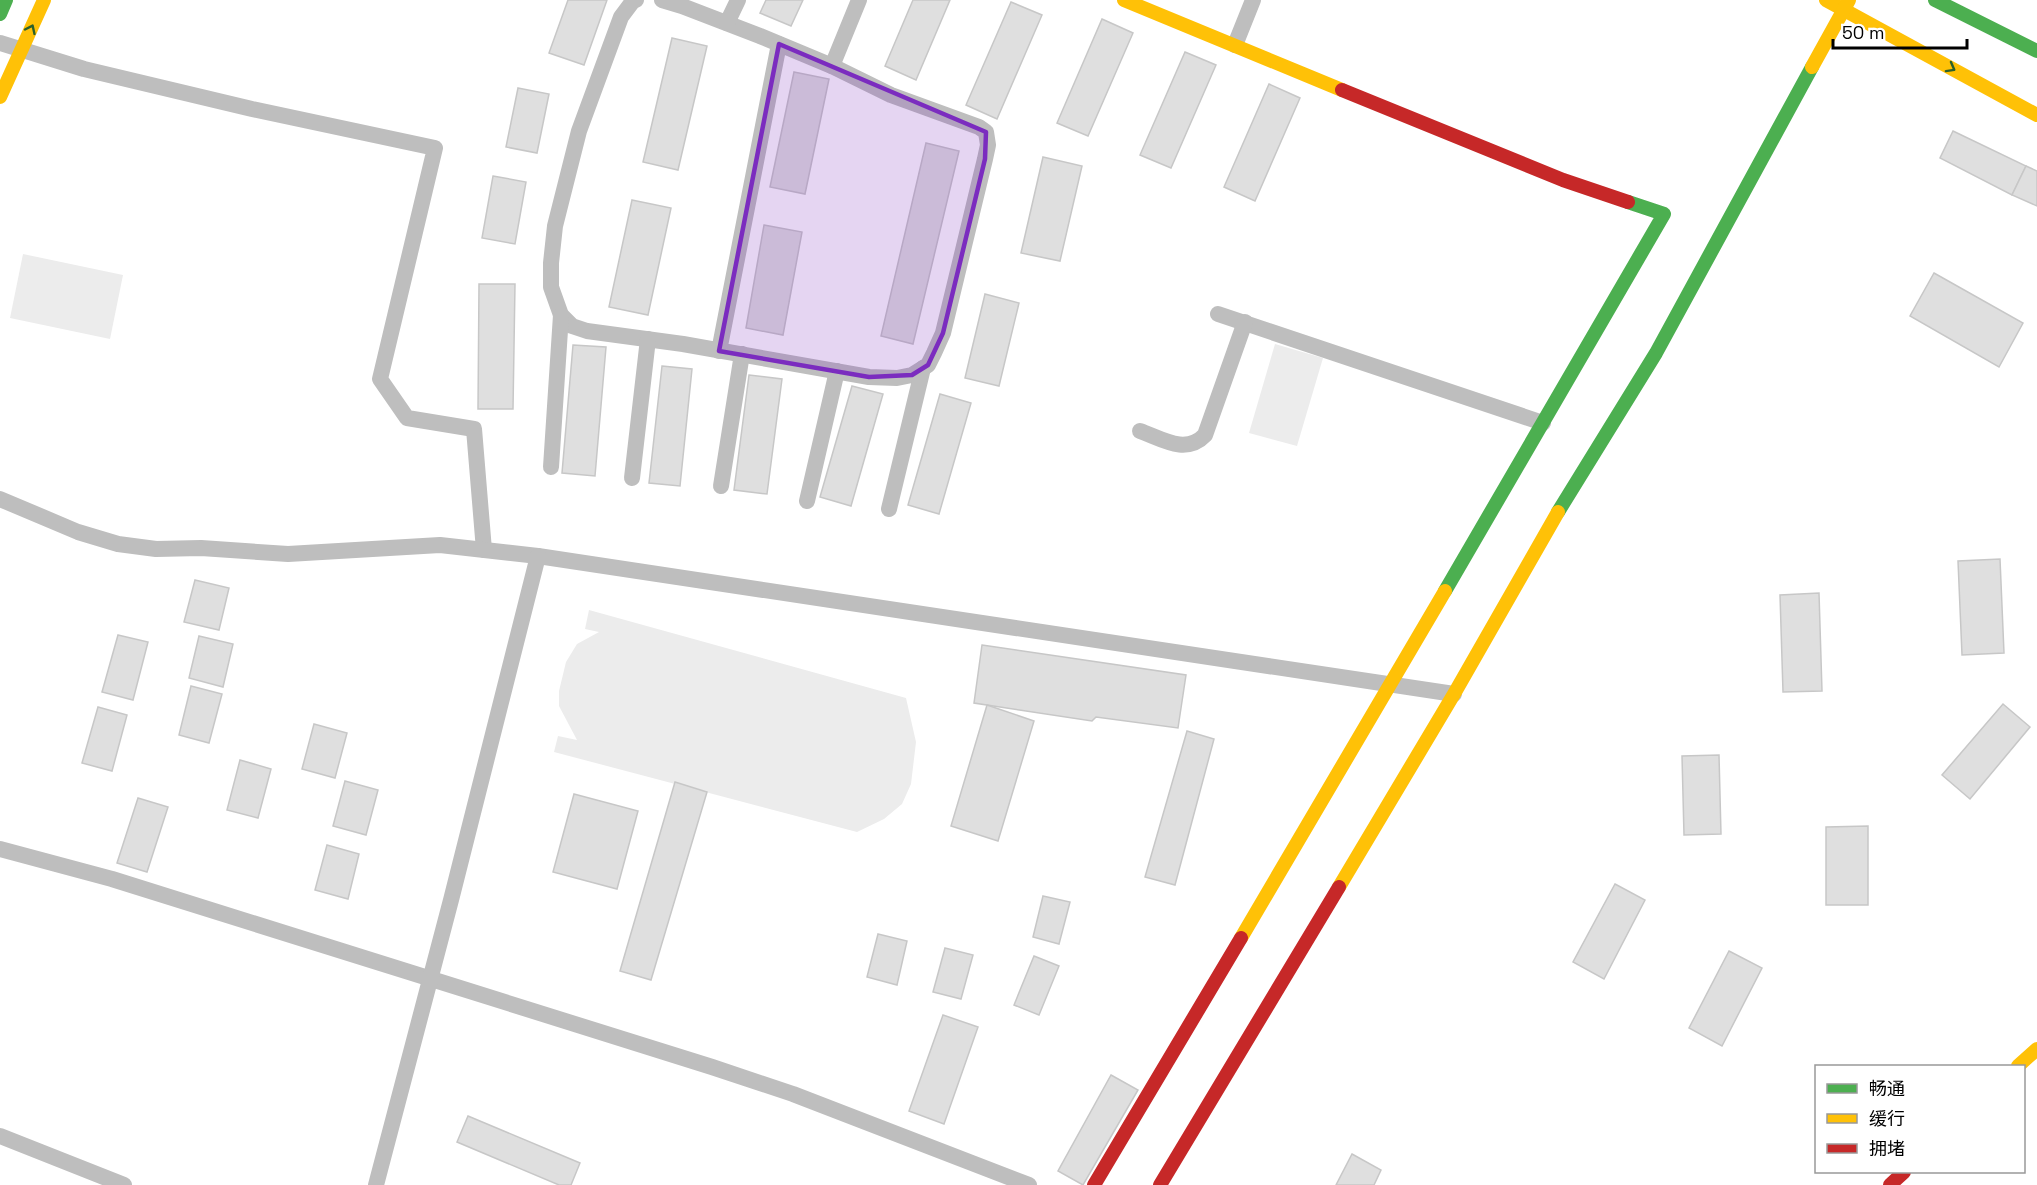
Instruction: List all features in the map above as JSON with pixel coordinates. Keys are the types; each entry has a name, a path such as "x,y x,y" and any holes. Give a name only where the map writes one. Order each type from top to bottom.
{"street":[{"path":"0,14 6,0"},
{"path":"0,97 44,0"},
{"path":"551,466 561,315 551,287 555,226 579,131 621,17 636,0"},
{"path":"561,315 572,326 587,331 742,354 869,377 897,378 912,375 927,365 943,333 988,145 986,132 979,127 891,95 832,66 779,44 662,0"},
{"path":"728,24 738,0"},
{"path":"832,66 860,0"},
{"path":"1094,1185 1391,684 1664,214 1563,180 1124,0"},
{"path":"1235,45 1252,0"},
{"path":"1826,0 1846,4 2037,116"},
{"path":"1935,0 2037,51"},
{"path":"1160,1185 1454,694 1548,529 1656,353 1846,4"},
{"path":"0,43 84,69 252,109 435,148 380,379 407,418 474,429 484,550"},
{"path":"719,351 779,44"},
{"path":"1218,314 1543,423"},
{"path":"1140,431 1176,444 1189,446 1198,442 1205,435 1245,322"},
{"path":"632,478 648,339"},
{"path":"721,486 742,354"},
{"path":"889,509 923,368"},
{"path":"807,501 837,371"},
{"path":"0,499 78,532 118,544 156,549 201,548 288,554 440,545 538,556 1454,694"},
{"path":"376,1185 538,556"},
{"path":"0,849 112,879 793,1094 1029,1185"},
{"path":"2019,1065 2037,1049"},
{"path":"0,1136 124,1185"},
{"path":"1890,1185 1903,1173"}],"highlighted area":[{"path":"779,44 986,132 985,159 943,333 928,365 912,375 869,377 719,351"}],"shaded area":[{"path":"23,254 123,275 110,339 10,318"},
{"path":"1275,344 1323,358 1297,446 1249,433"},
{"path":"589,610 906,698 916,742 911,784 902,804 884,819 857,832 554,752 558,736 577,740 559,706 559,691 566,662 577,644 599,632 585,629"}],"building":[{"path":"568,0 607,0 584,65 549,53"},
{"path":"766,0 803,0 791,26 760,13"},
{"path":"913,0 950,0 916,80 885,66"},
{"path":"1011,2 1042,15 997,119 966,105"},
{"path":"1102,19 1133,33 1088,136 1057,123"},
{"path":"672,38 707,46 678,170 643,162"},
{"path":"1185,52 1216,65 1171,168 1140,155"},
{"path":"794,72 829,79 805,194 770,187"},
{"path":"1269,84 1300,98 1255,201 1224,187"},
{"path":"518,88 549,94 537,153 506,147"},
{"path":"1953,131 2026,166 2012,195 1940,158"},
{"path":"926,143 959,151 913,344 881,336"},
{"path":"1043,157 1082,166 1060,261 1021,253"},
{"path":"2026,166 2037,171 2037,206 2012,195"},
{"path":"493,176 526,182 515,244 482,238"},
{"path":"632,200 671,208 648,315 609,307"},
{"path":"764,225 802,232 783,335 746,328"},
{"path":"1934,273 2023,323 1999,367 1910,316"},
{"path":"479,284 515,284 513,409 478,409"},
{"path":"985,294 1019,303 999,386 965,378"},
{"path":"573,345 606,347 595,476 562,473"},
{"path":"662,366 692,369 680,486 649,483"},
{"path":"749,375 782,379 767,494 734,490"},
{"path":"852,386 883,394 851,506 820,497"},
{"path":"940,394 971,403 939,514 908,505"},
{"path":"2000,559 2004,653 1962,655 1958,561"},
{"path":"195,580 229,588 219,630 184,622"},
{"path":"1819,593 1822,691 1783,692 1780,595"},
{"path":"118,635 148,642 133,700 102,692"},
{"path":"199,636 233,644 223,687 189,678"},
{"path":"982,645 1186,675 1178,728 1096,717 1092,721 974,703"},
{"path":"191,686 222,694 209,743 179,735"},
{"path":"2003,704 2030,727 1970,799 1942,775"},
{"path":"987,705 1034,721 998,841 951,826"},
{"path":"98,707 127,715 112,771 82,763"},
{"path":"314,724 347,733 335,778 302,769"},
{"path":"1187,731 1214,739 1175,885 1145,877"},
{"path":"1719,755 1721,834 1684,835 1682,756"},
{"path":"240,760 271,769 258,818 227,810"},
{"path":"345,781 378,790 366,835 333,826"},
{"path":"675,782 707,792 651,980 620,971"},
{"path":"574,794 638,811 617,889 553,872"},
{"path":"138,798 168,807 147,872 117,863"},
{"path":"1868,826 1868,905 1826,905 1826,827"},
{"path":"327,845 359,854 348,899 315,890"},
{"path":"1615,884 1645,900 1604,979 1573,962"},
{"path":"1043,896 1070,902 1059,944 1033,937"},
{"path":"878,934 907,941 897,985 867,977"},
{"path":"945,948 973,955 961,999 933,992"},
{"path":"1729,951 1762,968 1722,1046 1689,1028"},
{"path":"1034,956 1059,966 1039,1015 1014,1005"},
{"path":"943,1015 978,1027 944,1124 909,1111"},
{"path":"1111,1075 1138,1090 1083,1185 1058,1171"},
{"path":"468,1116 580,1163 571,1185 559,1185 457,1142"},
{"path":"1352,1154 1381,1170 1374,1185 1336,1185"}],"traffic: fast":[{"path":"0,14 6,0"},
{"path":"1935,0 2037,51"},
{"path":"1558,512 1656,353 1812,67"},
{"path":"1445,591 1664,214 1628,202"}],"traffic: slow":[{"path":"0,97 44,0"},
{"path":"1124,0 1342,90"},
{"path":"1826,0 2037,115"},
{"path":"1812,67 1849,0"},
{"path":"1339,887 1454,694 1558,512"},
{"path":"1241,938 1445,591"},
{"path":"2019,1065 2037,1049"}],"traffic: jam":[{"path":"1342,90 1563,180 1628,202"},
{"path":"1160,1185 1339,887"},
{"path":"1094,1185 1241,938"},
{"path":"1890,1185 1903,1173"}]}
